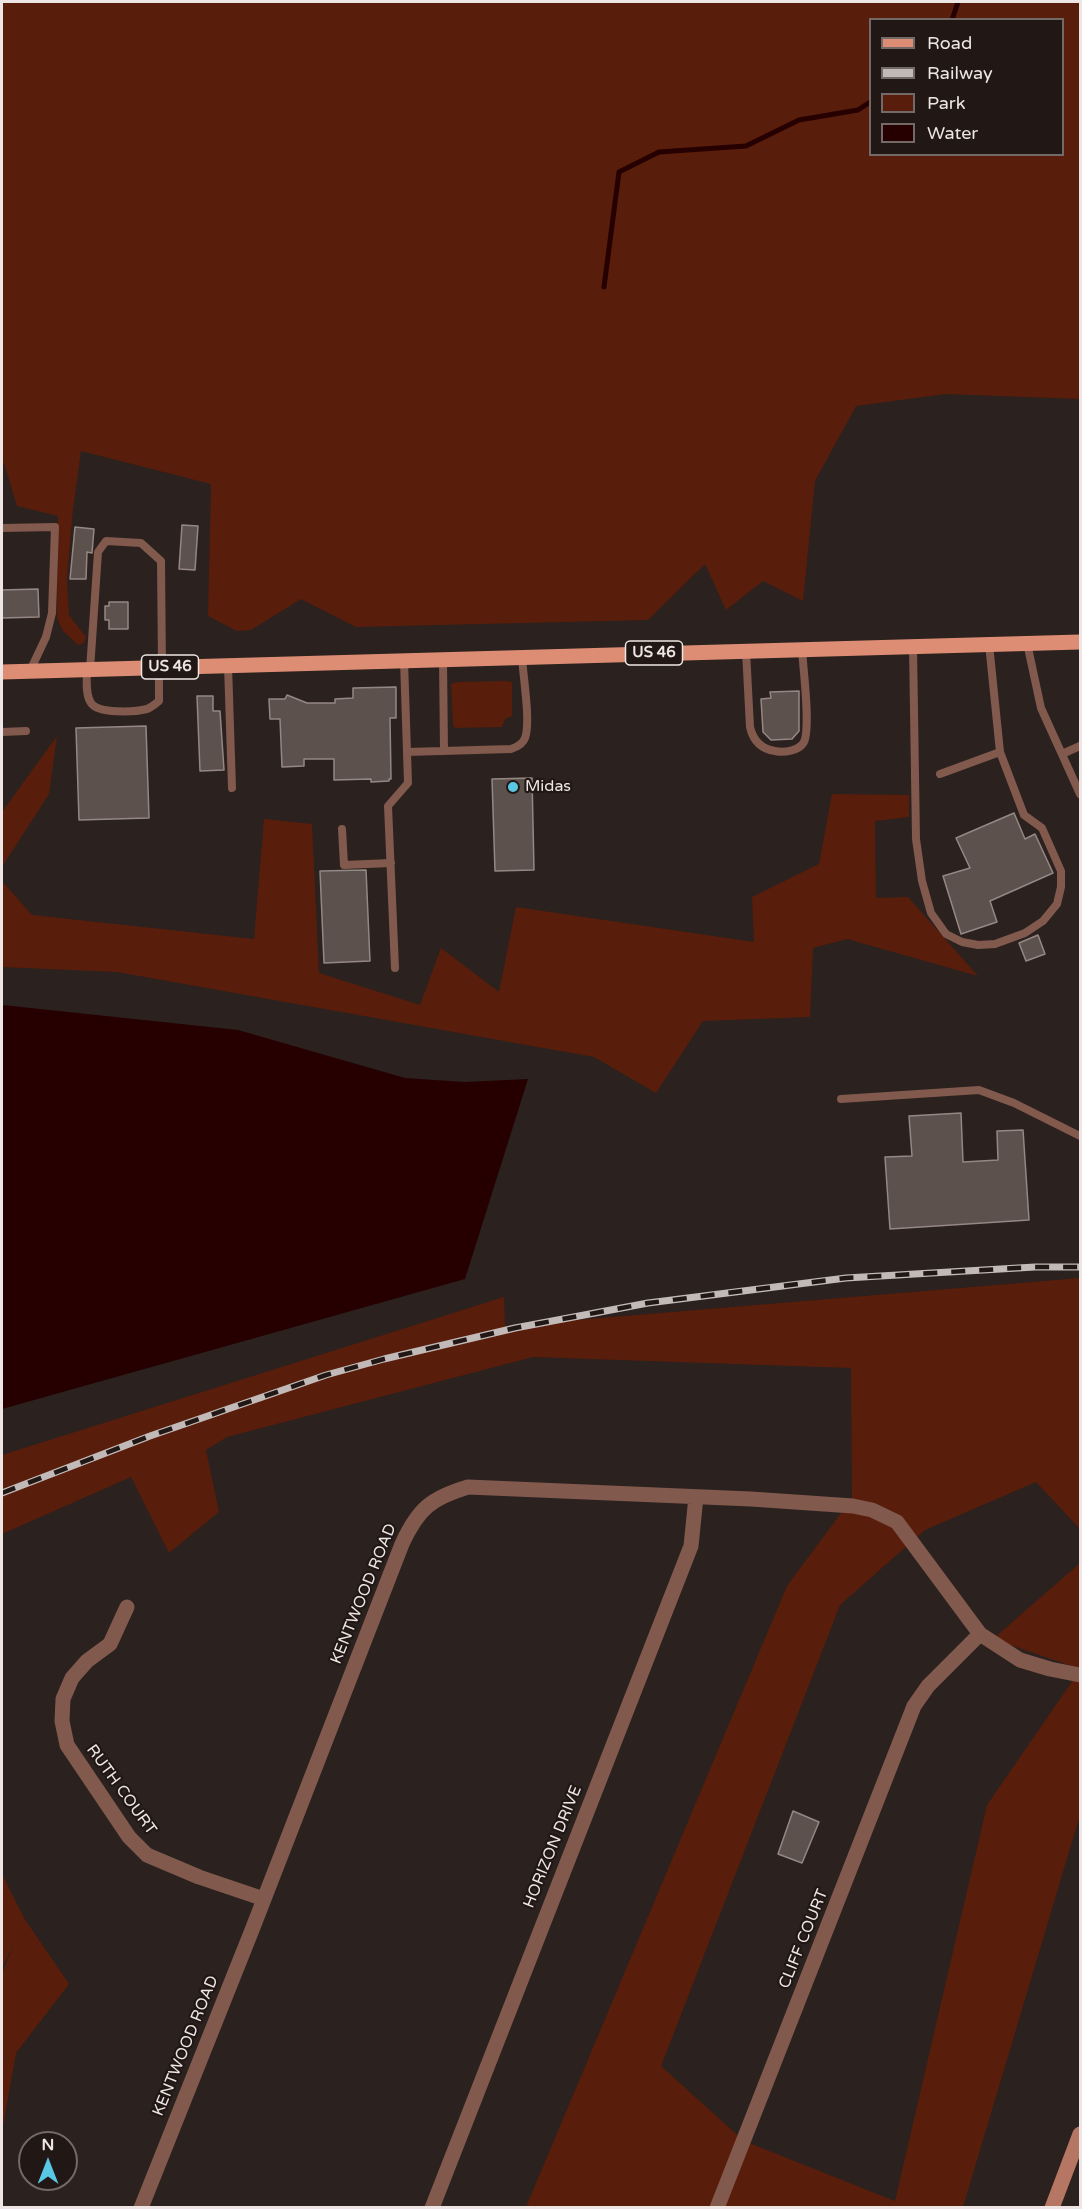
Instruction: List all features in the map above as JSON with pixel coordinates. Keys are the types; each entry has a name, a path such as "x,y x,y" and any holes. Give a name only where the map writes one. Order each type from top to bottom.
{"main road":[{"name":"US 46","path":"2,672 1080,642"},
{"path":"1052,2208 1080,2134"}],"street":[{"name":"KENTWOOD ROAD","path":"141,2208 402,1544 420,1511 447,1493 468,1487 696,1497 853,1506 872,1510 897,1522 980,1634 1020,1660 1080,1675"},
{"name":"HORIZON DRIVE","path":"432,2208 691,1546 696,1497"},
{"name":"RUTH COURT","path":"127,1607 110,1644 87,1661 72,1678 63,1699 62,1721 67,1745 129,1837 147,1855 199,1877 264,1899"},
{"name":"CLIFF COURT","path":"717,2208 914,1706 928,1686 980,1634"}],"lane":[{"path":"2,528 55,527 52,613 45,637 30,671"},
{"path":"106,541 141,543 161,561 160,668 159,701 152,706 145,709 103,711 90,702 88,670 98,552 106,541"},
{"path":"912,646 916,839 922,881 931,913 946,934 962,942 978,945 995,944 1025,933 1043,921 1057,904 1061,887 1061,872 1047,839 1042,828 1024,815 1000,752 989,644"},
{"path":"1027,644 1041,708 1080,796"},
{"path":"746,651 752,737 765,748 779,752 797,748 804,741 806,724 802,649"},
{"path":"407,752 511,749 523,742 527,722 522,657"},
{"path":"395,968 388,806 408,783 404,660"},
{"path":"443,660 444,751"},
{"path":"228,666 232,788"},
{"path":"2,732 26,731"},
{"path":"1062,754 1080,746"},
{"path":"940,774 1000,752"},
{"path":"342,829 344,864 391,863"},
{"path":"841,1099 979,1090 1014,1103 1080,1136"}],"green space":[{"path":"2,2 1080,2 1080,399 945,394 856,406 815,481 803,601 763,581 726,610 705,564 648,620 356,627 301,599 251,630 237,631 208,616 211,484 81,451 67,579 69,615 86,637 84,643 78,645 63,631 57,618 58,516 17,506 4,463 2,463"},
{"path":"512,682 512,716 505,719 502,727 455,728 451,684"},
{"path":"57,736 49,794 2,867 2,812"},
{"path":"832,794 909,795 909,817 875,821 876,898 908,897 978,976 847,939 813,948 810,1017 703,1021 656,1093 594,1057 117,972 2,967 2,881 32,915 254,939 264,819 312,824 319,973 420,1005 441,948 499,992 516,907 754,942 752,897 819,864"},
{"path":"1080,1278 1080,1529 1036,1482 925,1530 840,1605 661,2066 744,2141 895,2201 987,1805 1080,1670 1080,1815 963,2207 526,2207 787,1586 852,1498 851,1368 533,1357 227,1437 206,1450 219,1512 169,1553 131,1477 2,1534 2,1455 504,1297 505,1326"},
{"path":"1080,1563 1080,1669 993,1639"},
{"path":"2,1874 24,1918 69,1984 16,2053 2,2132 2,1973 13,1946 2,1968"}],"water":[{"path":"2,1005 238,1030 405,1078 465,1082 528,1079 465,1279 2,1409"}],"building":[{"path":"182,525 198,526 195,570 179,569"},
{"path":"75,527 94,529 92,553 87,552 86,579 70,579"},
{"path":"38,589 39,617 2,618 2,590"},
{"path":"109,602 128,602 128,629 109,629 109,620 105,620 105,606 109,606"},
{"path":"396,687 396,718 390,718 391,779 389,781 334,780 334,759 304,759 304,766 282,767 280,719 270,719 269,699 285,699 287,695 307,703 335,703 335,699 353,698 353,688"},
{"path":"799,691 799,731 792,739 771,740 763,732 761,699 771,698 770,692"},
{"path":"197,696 213,696 213,711 220,711 224,770 200,771"},
{"path":"146,726 149,818 79,820 76,728"},
{"path":"532,778 534,870 495,871 492,779"},
{"path":"1014,813 1025,839 1035,834 1053,873 990,901 997,922 961,934 943,876 970,868 956,838"},
{"path":"366,870 370,961 324,963 320,871"},
{"path":"1038,935 1045,954 1026,961 1019,943"},
{"path":"961,1113 963,1162 998,1160 997,1131 1023,1130 1029,1220 890,1229 885,1157 912,1156 909,1116"},
{"path":"793,1811 819,1822 802,1863 778,1854"}],"waterway":[{"path":"953,18 958,2"},
{"path":"604,287 619,172 659,152 746,146 799,120 858,110 869,103"}],"railway":[{"path":"2,1493 150,1436 326,1375 515,1328 648,1303 846,1278 1035,1267 1080,1267"}],"place":[{"name":"Midas","path":"513,787"}]}
